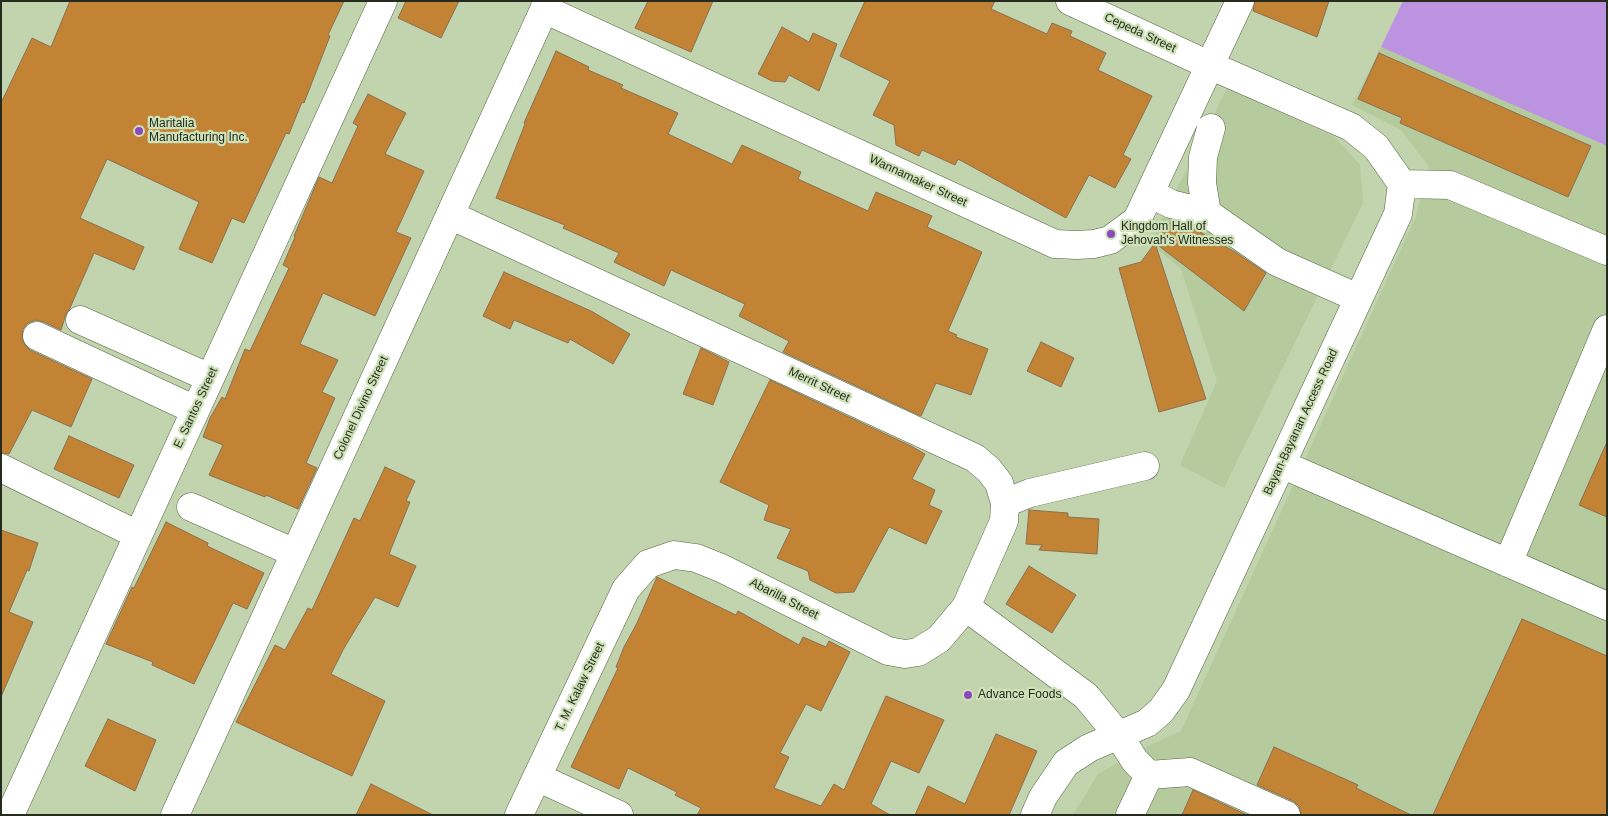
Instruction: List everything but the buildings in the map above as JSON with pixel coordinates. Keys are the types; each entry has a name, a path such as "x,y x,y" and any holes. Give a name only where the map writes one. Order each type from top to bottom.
{"street":[{"name":"E. Santos Street","path":"10,815 383,1"},
{"name":"Cepeda Street","path":"1070,1 1209,65"},
{"name":"Wannamaker Street","path":"546,5 1055,244 1094,244 1110,240 1137,220 1240,1"},
{"name":"Colonel Divino Street","path":"175,815 546,5"},
{"path":"1209,65 1351,127 1376,147 1402,184 1450,185 1607,251"},
{"path":"1208,213 1202,183 1203,157 1211,128"},
{"name":"Bayan-Bayanan Access Road","path":"1035,815 1043,797 1066,763 1090,748 1147,723 1161,711 1176,690 1398,214 1402,184"},
{"path":"1150,193 1172,204 1208,213 1277,262 1358,298"},
{"name":"Merrit Street","path":"450,215 975,458 990,470 999,483 1005,503 1004,521 966,607 939,639 918,652"},
{"path":"80,320 210,378"},
{"path":"1508,563 1607,329"},
{"path":"37,336 195,410"},
{"path":"1281,464 1471,549 1607,606"},
{"path":"1005,503 1030,493 1145,466"},
{"path":"1,468 138,534"},
{"path":"191,507 295,553"},
{"name":"Abarilla Street","path":"648,564 674,555 696,558 721,568 888,651 905,654 918,652"},
{"name":"T. M. Kalaw Street","path":"519,815 626,589 648,564"},
{"path":"966,607 1086,696 1119,736 1135,761 1149,774 1190,772 1286,815"},
{"path":"1130,815 1149,774"},
{"path":"537,777 618,815"}],"shaded area":[{"path":"1403,1 1607,1 1607,146 1381,47"},
{"path":"1381,47 1607,146 1607,815 1073,815 1098,774 1144,748 1181,731 1416,216 1429,167 1401,130 1352,105"},
{"path":"1227,88 1335,137 1360,165 1363,203 1224,488 1180,465 1217,381 1181,269 1150,243"}],"place":[{"name":"Maritalia Manufacturing Inc.","path":"139,131"},
{"name":"Kingdom Hall of Jehovah's Witnesses","path":"1111,234"},
{"name":"Advance Foods","path":"968,695"}]}
